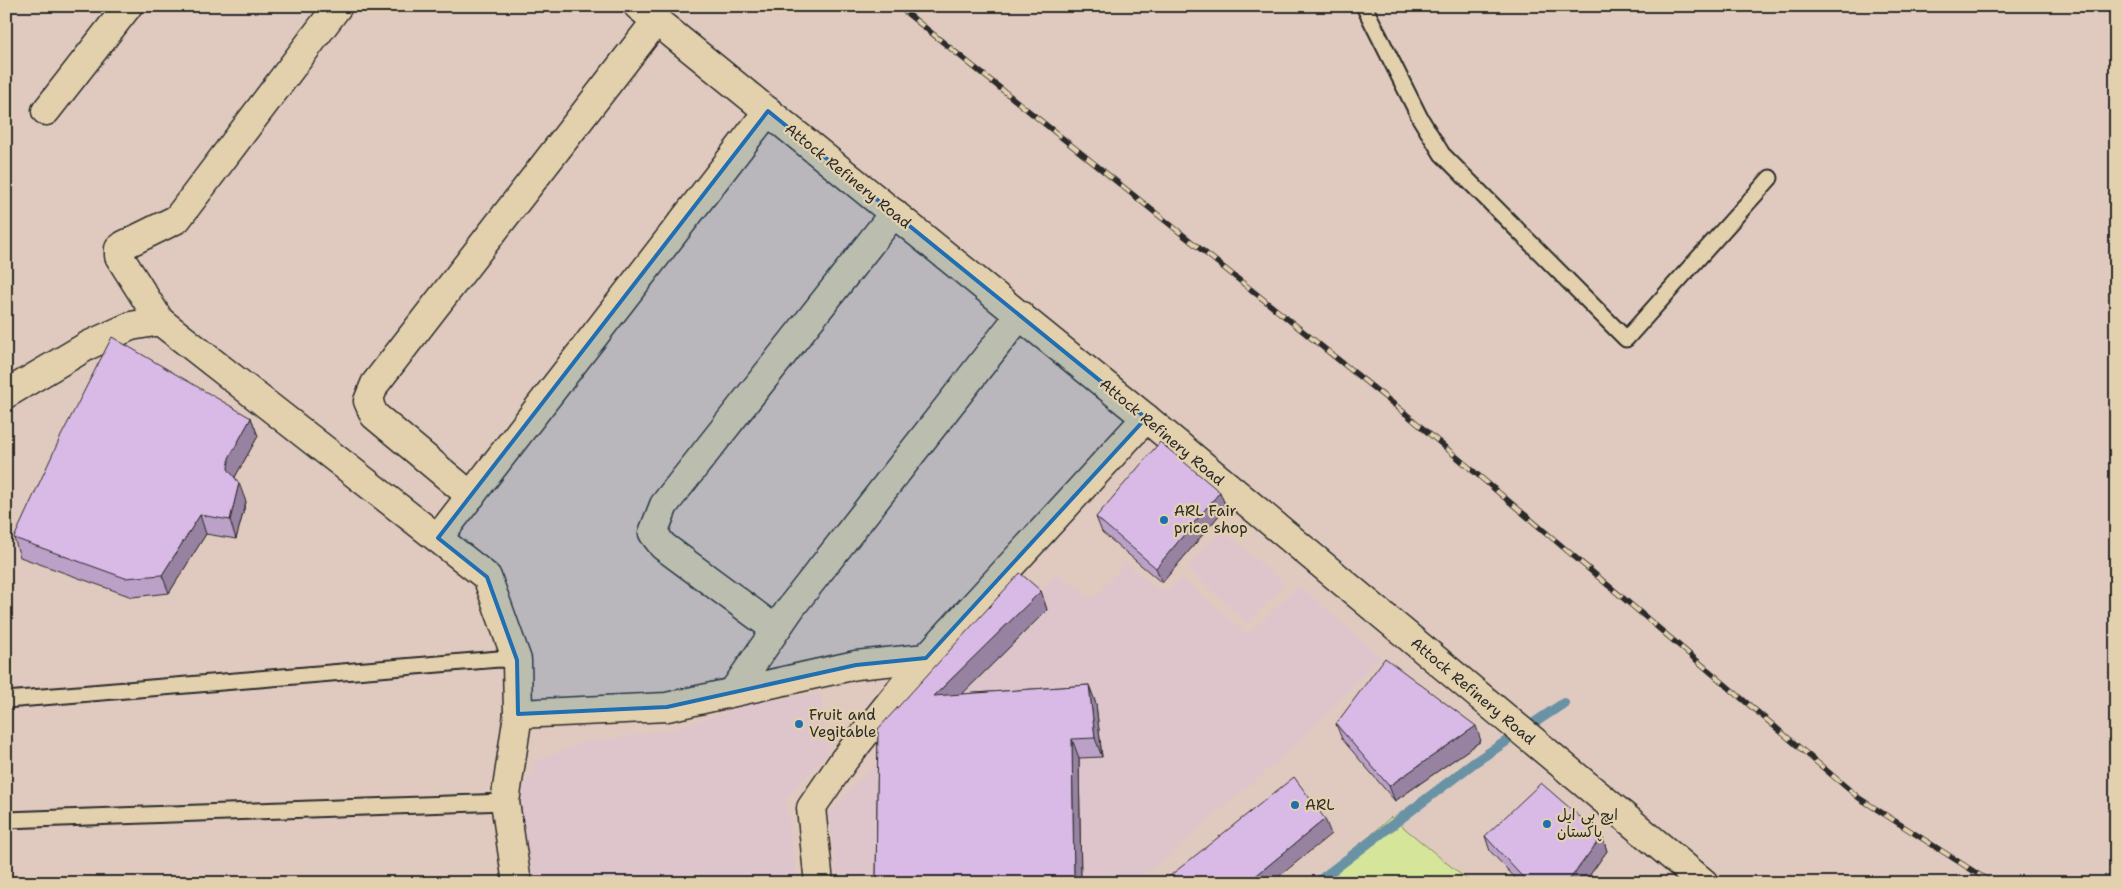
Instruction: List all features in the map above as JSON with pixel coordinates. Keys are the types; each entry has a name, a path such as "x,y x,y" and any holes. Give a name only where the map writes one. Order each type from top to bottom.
{"street":[{"path":"46,111 128,6"},
{"path":"338,6 177,219 124,245 119,250 119,256 160,321 487,577 517,660 518,714 505,802 517,883"},
{"path":"471,496 374,415 368,401 375,384 647,14"},
{"name":"Attock Refinery Road","path":"647,14 1146,418 1704,883"},
{"path":"438,538 768,112"},
{"path":"776,629 663,546 653,533 664,505 894,213"},
{"path":"733,692 792,606 1020,315"},
{"path":"6,394 89,344 131,326 160,321"},
{"path":"819,883 811,808 844,760 926,658 1146,418"},
{"path":"518,714 667,707 856,665 926,658"}],"lane":[{"path":"1364,6 1420,118 1442,154 1626,339 1770,178"},
{"path":"6,700 499,659 517,660"},
{"path":"6,820 505,802"}],"highlighted area":[{"path":"768,111 1146,418 926,658 856,665 667,707 518,714 517,660 487,577 438,538"}],"shaded area":[{"path":"1222,529 1284,584 1248,623 1187,569"},
{"path":"1125,562 1162,592 1182,579 1248,634 1299,585 1381,657 1297,745 1135,883 837,883 829,812 1057,573 1093,599"},
{"path":"821,693 829,751 786,800 798,883 522,883 516,808 535,761 584,742 670,730 752,703"}],"green space":[{"path":"1391,817 1471,883 1318,883"}],"building":[{"path":"112,337 251,418 229,458 228,469 239,483 230,520 200,515 162,575 125,578 14,538 61,436"},
{"name":"ARL Fair price shop","path":"1160,442 1220,492 1156,568 1096,517"},
{"path":"1020,573 1041,591 934,696 1089,685 1095,738 1072,739 1074,883 876,883 878,729"},
{"path":"1385,658 1476,726 1389,786 1336,724"},
{"path":"1294,777 1325,819 1247,883 1168,883 1166,879"},
{"name":"ایچ بی ایل پاکستان","path":"1541,783 1602,836 1567,883 1528,883 1485,836"}],"waterway":[{"path":"1316,883 1475,762 1564,703"}],"railway":[{"path":"898,6 1406,414 1859,798 1992,883"}],"place":[{"name":"ARL Fair price shop","path":"1164,520"},
{"name":"Fruit and Vegitable","path":"799,724"},
{"name":"ARL","path":"1295,805"},
{"name":"ایچ بی ایل پاکستان","path":"1547,824"}]}
